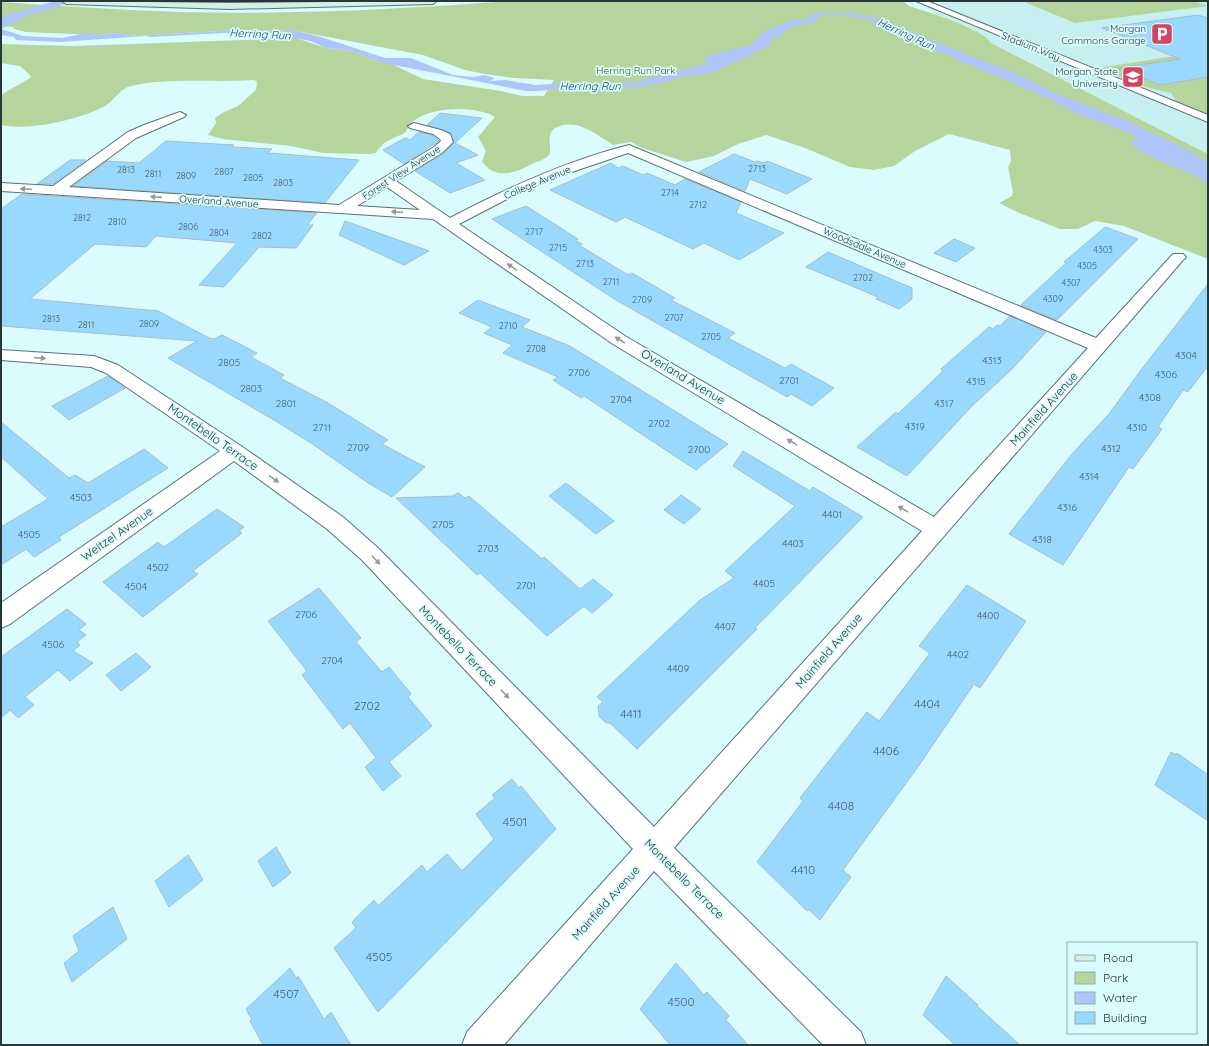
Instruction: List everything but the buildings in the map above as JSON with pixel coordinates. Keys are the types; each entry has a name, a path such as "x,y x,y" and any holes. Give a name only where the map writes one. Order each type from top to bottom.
{"main road":[{"path":"66,1 182,5 318,5 433,1"}],"street":[{"name":"Stadium Way","path":"920,1 1208,119"},
{"path":"57,190 132,135 155,124 180,115"},
{"name":"Forest View Avenue","path":"342,209 388,182 438,150 447,142 446,137 437,132 414,126"},
{"name":"College Avenue","path":"442,219 568,168 630,149"},
{"name":"Woodsdale Avenue","path":"630,149 1099,346"},
{"name":"Overland Avenue","path":"388,182 619,340 937,528"},
{"name":"Overland Avenue","path":"1,187 342,209 442,219"},
{"name":"Mainfield Avenue","path":"480,1045 1178,257"},
{"name":"Montebello Terrace","path":"1,355 94,362 104,365 124,375 234,451 354,538 654,849 848,1045"},
{"name":"Weitzel Avenue","path":"1,617 234,451"}],"shaded area":[{"name":"Morgan State University","path":"949,1 1208,1 1208,154 941,17 925,7"}],"green space":[{"name":"Herring Run Park","path":"511,1 904,2 909,6 978,32 987,38 991,43 1208,154 1208,259 1124,226 1095,221 1078,229 1060,229 1017,212 999,203 1012,196 1013,192 1008,167 1011,161 1010,150 949,134 915,151 894,166 874,170 850,167 805,148 766,135 738,144 714,156 686,162 642,148 631,142 613,145 580,126 565,125 557,127 551,133 550,152 547,157 514,172 500,173 487,167 482,161 486,151 478,137 495,117 476,110 451,109 428,114 418,118 410,124 406,132 385,143 376,153 369,154 323,153 291,146 223,139 208,135 216,123 215,118 238,106 256,90 257,81 253,80 146,83 127,87 105,106 82,116 54,123 25,127 1,125 1,95 31,76 20,66 1,63 1,44 75,46 296,38 326,48 352,51 379,62 392,64 423,79 501,91 522,96 544,96 554,80 514,78 485,74 465,70 423,55 296,31 235,30 136,36 117,33 99,35 26,32 14,29 13,27 1,26 1,2 159,11 264,13 388,9"},
{"path":"1022,1 1194,1 1208,6 1075,23"},
{"path":"1208,51 1208,114 1176,101 1171,93 1145,87 1103,70 1104,67"}],"water":[{"path":"55,1 76,1 28,15 1,29 2,16"},
{"name":"Herring Run","path":"818,13 857,13 906,29 1019,75 1057,94 1127,121 1186,149 1208,163 1208,184 1189,172 1147,155 1131,142 1137,136 1071,111 1049,98 982,70 969,61 938,52 911,39 910,36 897,34 864,18 845,15 824,15 820,16 816,21 788,28 782,34 769,41 771,45 711,73 679,76 678,79 643,87 584,90 568,87 540,91 526,91 379,62 352,51 326,48 310,41 267,33 145,36 60,42 16,40 14,37 1,35 1,29 23,36 62,38 85,33 99,35 117,33 136,36 235,30 296,31 318,36 385,58 411,58 453,75 472,77 485,75 494,78 491,81 505,80 535,85 567,83 590,87 608,83 637,82 700,66 707,62 704,58 706,56 751,45 766,31 790,20 802,20"}],"waterway":[{"name":"Herring Run","path":"949,54 963,61 986,69"}],"place":[{"name":"Morgan Commons Garage","path":"1162,34"},
{"name":"Morgan State University","path":"1133,77"}]}
